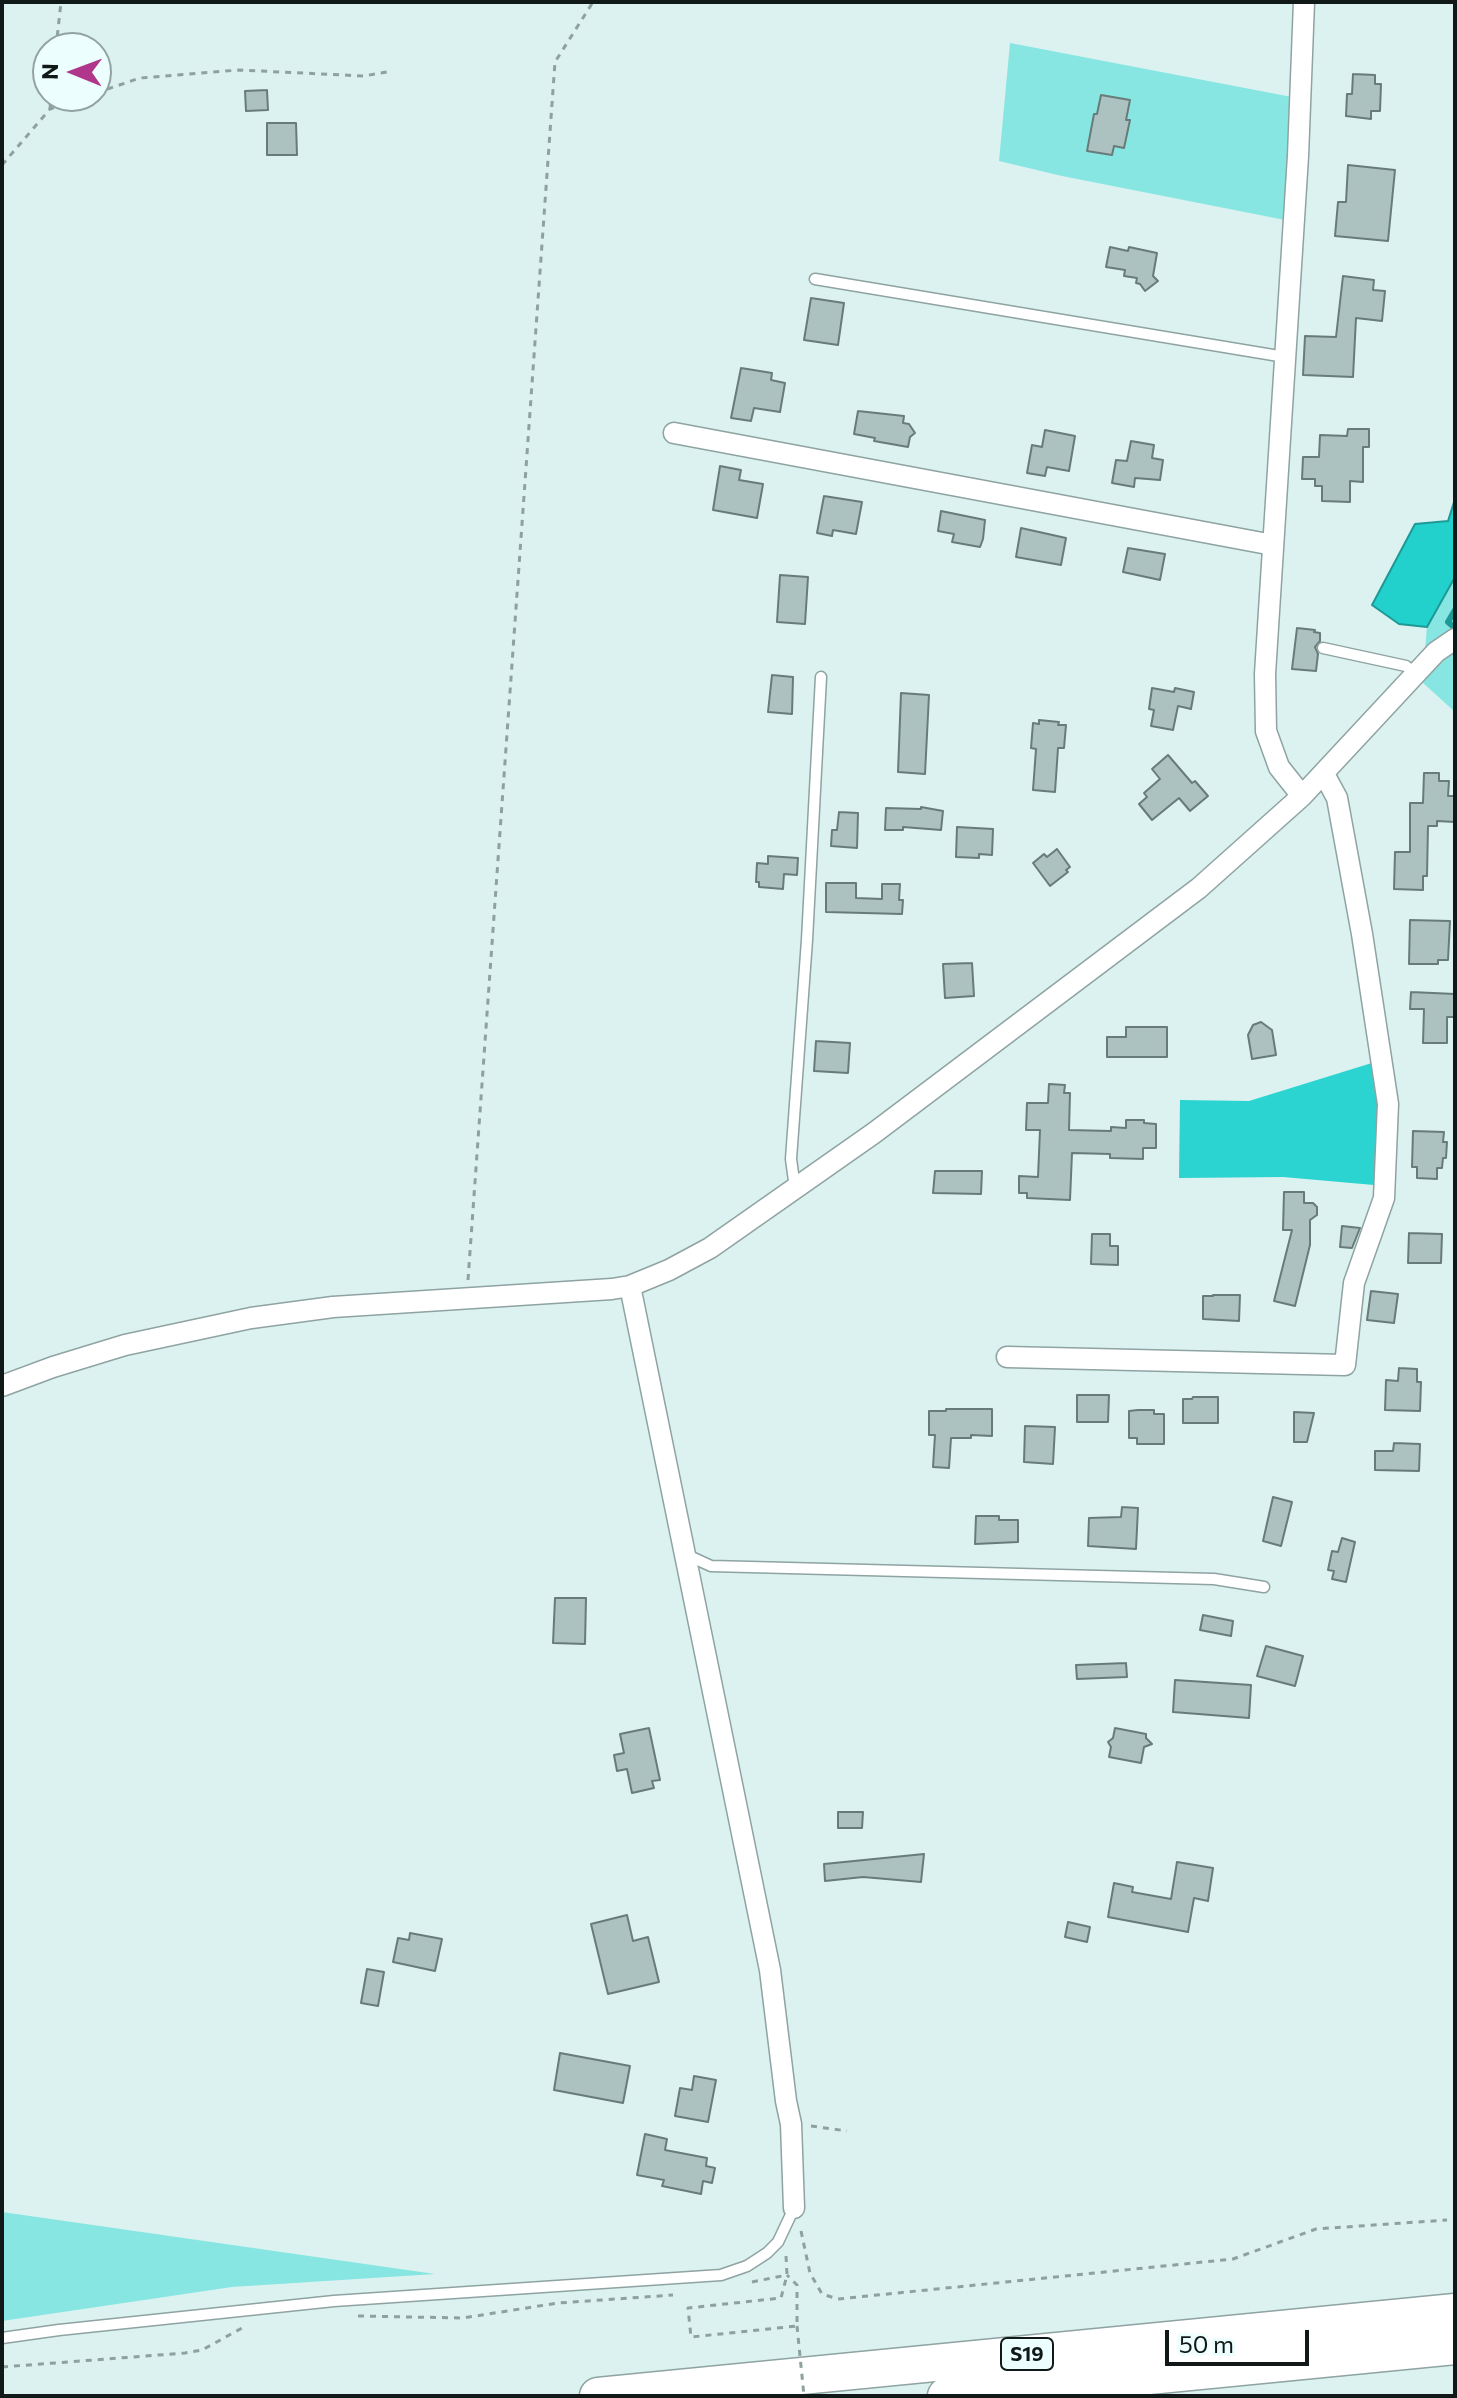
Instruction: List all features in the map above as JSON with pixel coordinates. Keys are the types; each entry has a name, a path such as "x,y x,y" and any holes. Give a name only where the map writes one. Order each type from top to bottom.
{"highway":[{"name":"S19","path":"598,2396 1455,2312"},
{"name":"S19","path":"946,2396 1455,2346"}],"street":[{"path":"1302,796 1279,767 1266,731 1265,674 1298,156 1304,2"},
{"path":"674,433 1273,545"},
{"path":"2,1386 125,1345 251,1318 333,1307 630,1286 669,1270 710,1248 795,1190 1199,888 1302,796 1436,652 1455,639"},
{"path":"1007,1357 1345,1365 1354,1283 1384,1198 1388,1104 1337,798 1324,774"},
{"path":"630,1286 770,1970 791,2124 794,2208"}],"lane":[{"path":"815,279 1285,357"},
{"path":"1323,648 1406,666 1417,674"},
{"path":"795,1190 791,1159 821,677"},
{"path":"687,1555 711,1566 1214,1579 1264,1587"},
{"path":"2,2338 334,2301 721,2275 747,2266 767,2253 778,2242 794,2208"}],"path":[{"path":"58,32 61,2"},
{"path":"466,1300 555,62 593,2"},
{"path":"112,88 140,78 239,70 364,76 392,71"},
{"path":"2,165 47,112"},
{"path":"791,2124 847,2131"},
{"path":"794,2208 810,2273 822,2294 838,2299 1233,2259 1316,2229 1447,2220"},
{"path":"747,2283 787,2275"},
{"path":"787,2275 797,2285 797,2326 804,2396"},
{"path":"787,2275 781,2298 688,2308 691,2337 797,2326"},
{"path":"352,2316 463,2318 558,2303 677,2294"},
{"path":"2,2367 185,2353 202,2350 251,2324"}],"shaded area":[{"path":"1010,43 1292,97 1285,220 999,161"},
{"path":"1455,499 1455,577 1427,627 1399,624 1372,605 1415,524 1448,521"},
{"path":"1455,572 1455,712 1422,682 1427,627"},
{"path":"1375,1062 1382,1111 1374,1185 1283,1177 1179,1178 1180,1100 1249,1101"},
{"path":"2,2212 435,2274 232,2287 2,2321"}],"building":[{"path":"1353,74 1375,75 1375,84 1381,84 1380,111 1371,111 1371,119 1346,116 1347,94 1352,94"},
{"path":"267,90 268,110 246,111 245,91"},
{"path":"1101,95 1130,100 1126,120 1130,120 1124,148 1114,146 1112,155 1087,151"},
{"path":"267,123 296,123 297,155 267,155"},
{"path":"1348,165 1395,170 1388,241 1335,236 1338,202 1346,202"},
{"path":"1110,247 1128,251 1129,247 1157,253 1153,276 1158,281 1145,291 1136,283 1137,278 1124,276 1125,270 1106,267"},
{"path":"1343,276 1374,280 1373,290 1385,291 1382,321 1356,318 1353,377 1303,375 1305,336 1336,337"},
{"path":"811,298 844,303 838,345 804,340"},
{"path":"741,368 772,373 771,380 785,383 780,412 754,408 751,421 731,418"},
{"path":"858,411 904,416 903,423 909,424 915,433 910,437 908,447 854,434"},
{"path":"1348,429 1369,429 1369,447 1363,447 1363,482 1350,481 1350,502 1322,501 1322,486 1315,486 1315,479 1302,479 1303,457 1319,457 1320,435 1347,436"},
{"path":"1045,430 1075,436 1069,471 1047,467 1045,476 1027,473 1032,445 1042,447"},
{"path":"1131,441 1154,445 1152,458 1163,460 1160,480 1135,478 1134,487 1112,483 1116,460 1127,461"},
{"path":"720,466 741,470 739,480 763,484 757,518 713,510"},
{"path":"824,496 862,502 856,534 833,530 832,536 817,533"},
{"path":"941,511 985,520 980,547 952,542 954,534 938,531"},
{"path":"1021,528 1066,538 1061,565 1016,557"},
{"path":"1128,548 1165,554 1160,580 1123,572"},
{"path":"780,575 808,577 805,624 777,622"},
{"path":"1297,628 1320,633 1320,641 1315,647 1318,654 1316,671 1292,669"},
{"path":"772,675 793,677 792,714 768,712"},
{"path":"1152,688 1194,692 1191,709 1178,706 1173,730 1151,726 1154,710 1149,709"},
{"path":"901,693 929,695 925,774 898,772"},
{"path":"1039,720 1066,725 1064,748 1058,748 1055,792 1033,790 1036,749 1031,748 1033,723 1039,724"},
{"path":"1168,755 1208,796 1190,811 1179,798 1152,820 1139,804 1147,797 1144,793 1160,779 1152,769"},
{"path":"1424,773 1439,773 1439,781 1449,781 1448,796 1455,796 1455,822 1437,821 1437,826 1428,826 1427,876 1423,876 1423,890 1394,889 1395,852 1410,852 1410,803 1423,803"},
{"path":"921,807 943,811 941,830 903,827 903,830 885,830 886,808"},
{"path":"839,812 858,813 857,848 831,846 832,830 837,830"},
{"path":"957,827 993,829 992,855 956,857"},
{"path":"1057,849 1070,867 1050,886 1033,863"},
{"path":"768,856 798,858 797,875 784,874 783,889 759,887 759,882 756,882 757,863 768,864"},
{"path":"826,883 856,883 856,898 882,899 882,884 900,884 902,914 826,912"},
{"path":"1410,920 1450,921 1448,960 1438,960 1438,964 1409,964"},
{"path":"972,963 974,996 945,998 943,964"},
{"path":"1411,992 1455,994 1455,1017 1447,1017 1447,1043 1423,1043 1424,1009 1410,1009"},
{"path":"1261,1022 1272,1030 1276,1055 1252,1059 1248,1035 1253,1025"},
{"path":"1126,1027 1167,1027 1167,1057 1107,1057 1107,1037 1126,1037"},
{"path":"816,1041 850,1043 848,1073 814,1071"},
{"path":"1049,1084 1065,1085 1064,1093 1070,1093 1069,1130 1111,1131 1111,1127 1126,1128 1126,1120 1144,1120 1144,1123 1156,1124 1156,1148 1143,1148 1143,1159 1072,1153 1070,1200 1027,1198 1027,1193 1019,1193 1019,1176 1038,1177 1040,1130 1026,1130 1027,1103 1048,1103"},
{"path":"1413,1131 1444,1132 1446,1158 1443,1158 1442,1168 1437,1168 1437,1179 1417,1178 1417,1167 1412,1167"},
{"path":"935,1171 982,1171 981,1194 933,1193"},
{"path":"1284,1192 1304,1192 1304,1203 1313,1203 1317,1207 1317,1215 1310,1220 1310,1245 1295,1306 1274,1301 1292,1230 1283,1230"},
{"path":"1342,1226 1360,1228 1352,1248 1340,1247"},
{"path":"1409,1233 1442,1234 1441,1263 1408,1263"},
{"path":"1092,1234 1110,1234 1110,1246 1118,1246 1118,1265 1091,1264"},
{"path":"1371,1291 1398,1294 1394,1323 1367,1320"},
{"path":"1240,1295 1239,1321 1203,1319 1203,1296"},
{"path":"1399,1368 1417,1369 1417,1382 1421,1382 1420,1411 1385,1410 1386,1380 1398,1381"},
{"path":"1077,1395 1109,1395 1108,1422 1077,1422"},
{"path":"1218,1397 1218,1423 1183,1423 1183,1399"},
{"path":"992,1409 992,1436 951,1438 949,1468 933,1467 935,1435 929,1435 929,1411"},
{"path":"1154,1410 1154,1414 1164,1414 1164,1444 1137,1444 1137,1438 1129,1438 1129,1411"},
{"path":"1294,1412 1314,1413 1307,1442 1294,1442"},
{"path":"1025,1426 1055,1427 1053,1464 1024,1462"},
{"path":"1394,1443 1420,1444 1419,1471 1375,1470 1375,1451 1393,1451"},
{"path":"1273,1497 1292,1502 1281,1546 1263,1541"},
{"path":"1122,1507 1138,1508 1136,1549 1088,1546 1089,1518 1121,1517"},
{"path":"976,1516 1018,1520 1018,1542 975,1544"},
{"path":"1342,1538 1355,1542 1346,1582 1332,1579 1334,1571 1328,1570 1332,1551 1338,1552"},
{"path":"555,1598 586,1598 585,1644 553,1643"},
{"path":"1203,1615 1233,1621 1231,1636 1200,1630"},
{"path":"1266,1646 1303,1656 1295,1686 1257,1676"},
{"path":"1126,1663 1127,1677 1077,1679 1076,1665"},
{"path":"1175,1680 1251,1685 1249,1718 1173,1712"},
{"path":"649,1728 660,1780 652,1781 654,1788 632,1793 627,1769 617,1771 614,1755 624,1753 620,1734"},
{"path":"1115,1728 1146,1734 1152,1744 1144,1747 1141,1763 1109,1757 1111,1747 1108,1742 1113,1738"},
{"path":"838,1812 863,1812 862,1828 838,1828"},
{"path":"924,1854 921,1882 863,1877 825,1881 824,1864"},
{"path":"1177,1862 1213,1868 1208,1901 1194,1898 1188,1932 1108,1917 1114,1883 1133,1887 1132,1892 1171,1899"},
{"path":"627,1915 633,1941 648,1937 659,1982 608,1994 591,1924"},
{"path":"1068,1922 1090,1927 1087,1942 1065,1937"},
{"path":"410,1933 442,1939 435,1971 393,1962 398,1938 409,1940"},
{"path":"367,1969 384,1972 378,2006 361,2003"},
{"path":"560,2053 630,2066 623,2103 554,2090"},
{"path":"694,2076 716,2080 708,2122 675,2116 680,2088 692,2090"},
{"path":"645,2134 667,2139 665,2150 707,2158 706,2166 715,2168 712,2183 703,2181 701,2194 662,2186 664,2180 637,2175"}],"waterway":[{"path":"1455,610 1448,622 1455,628"}]}
